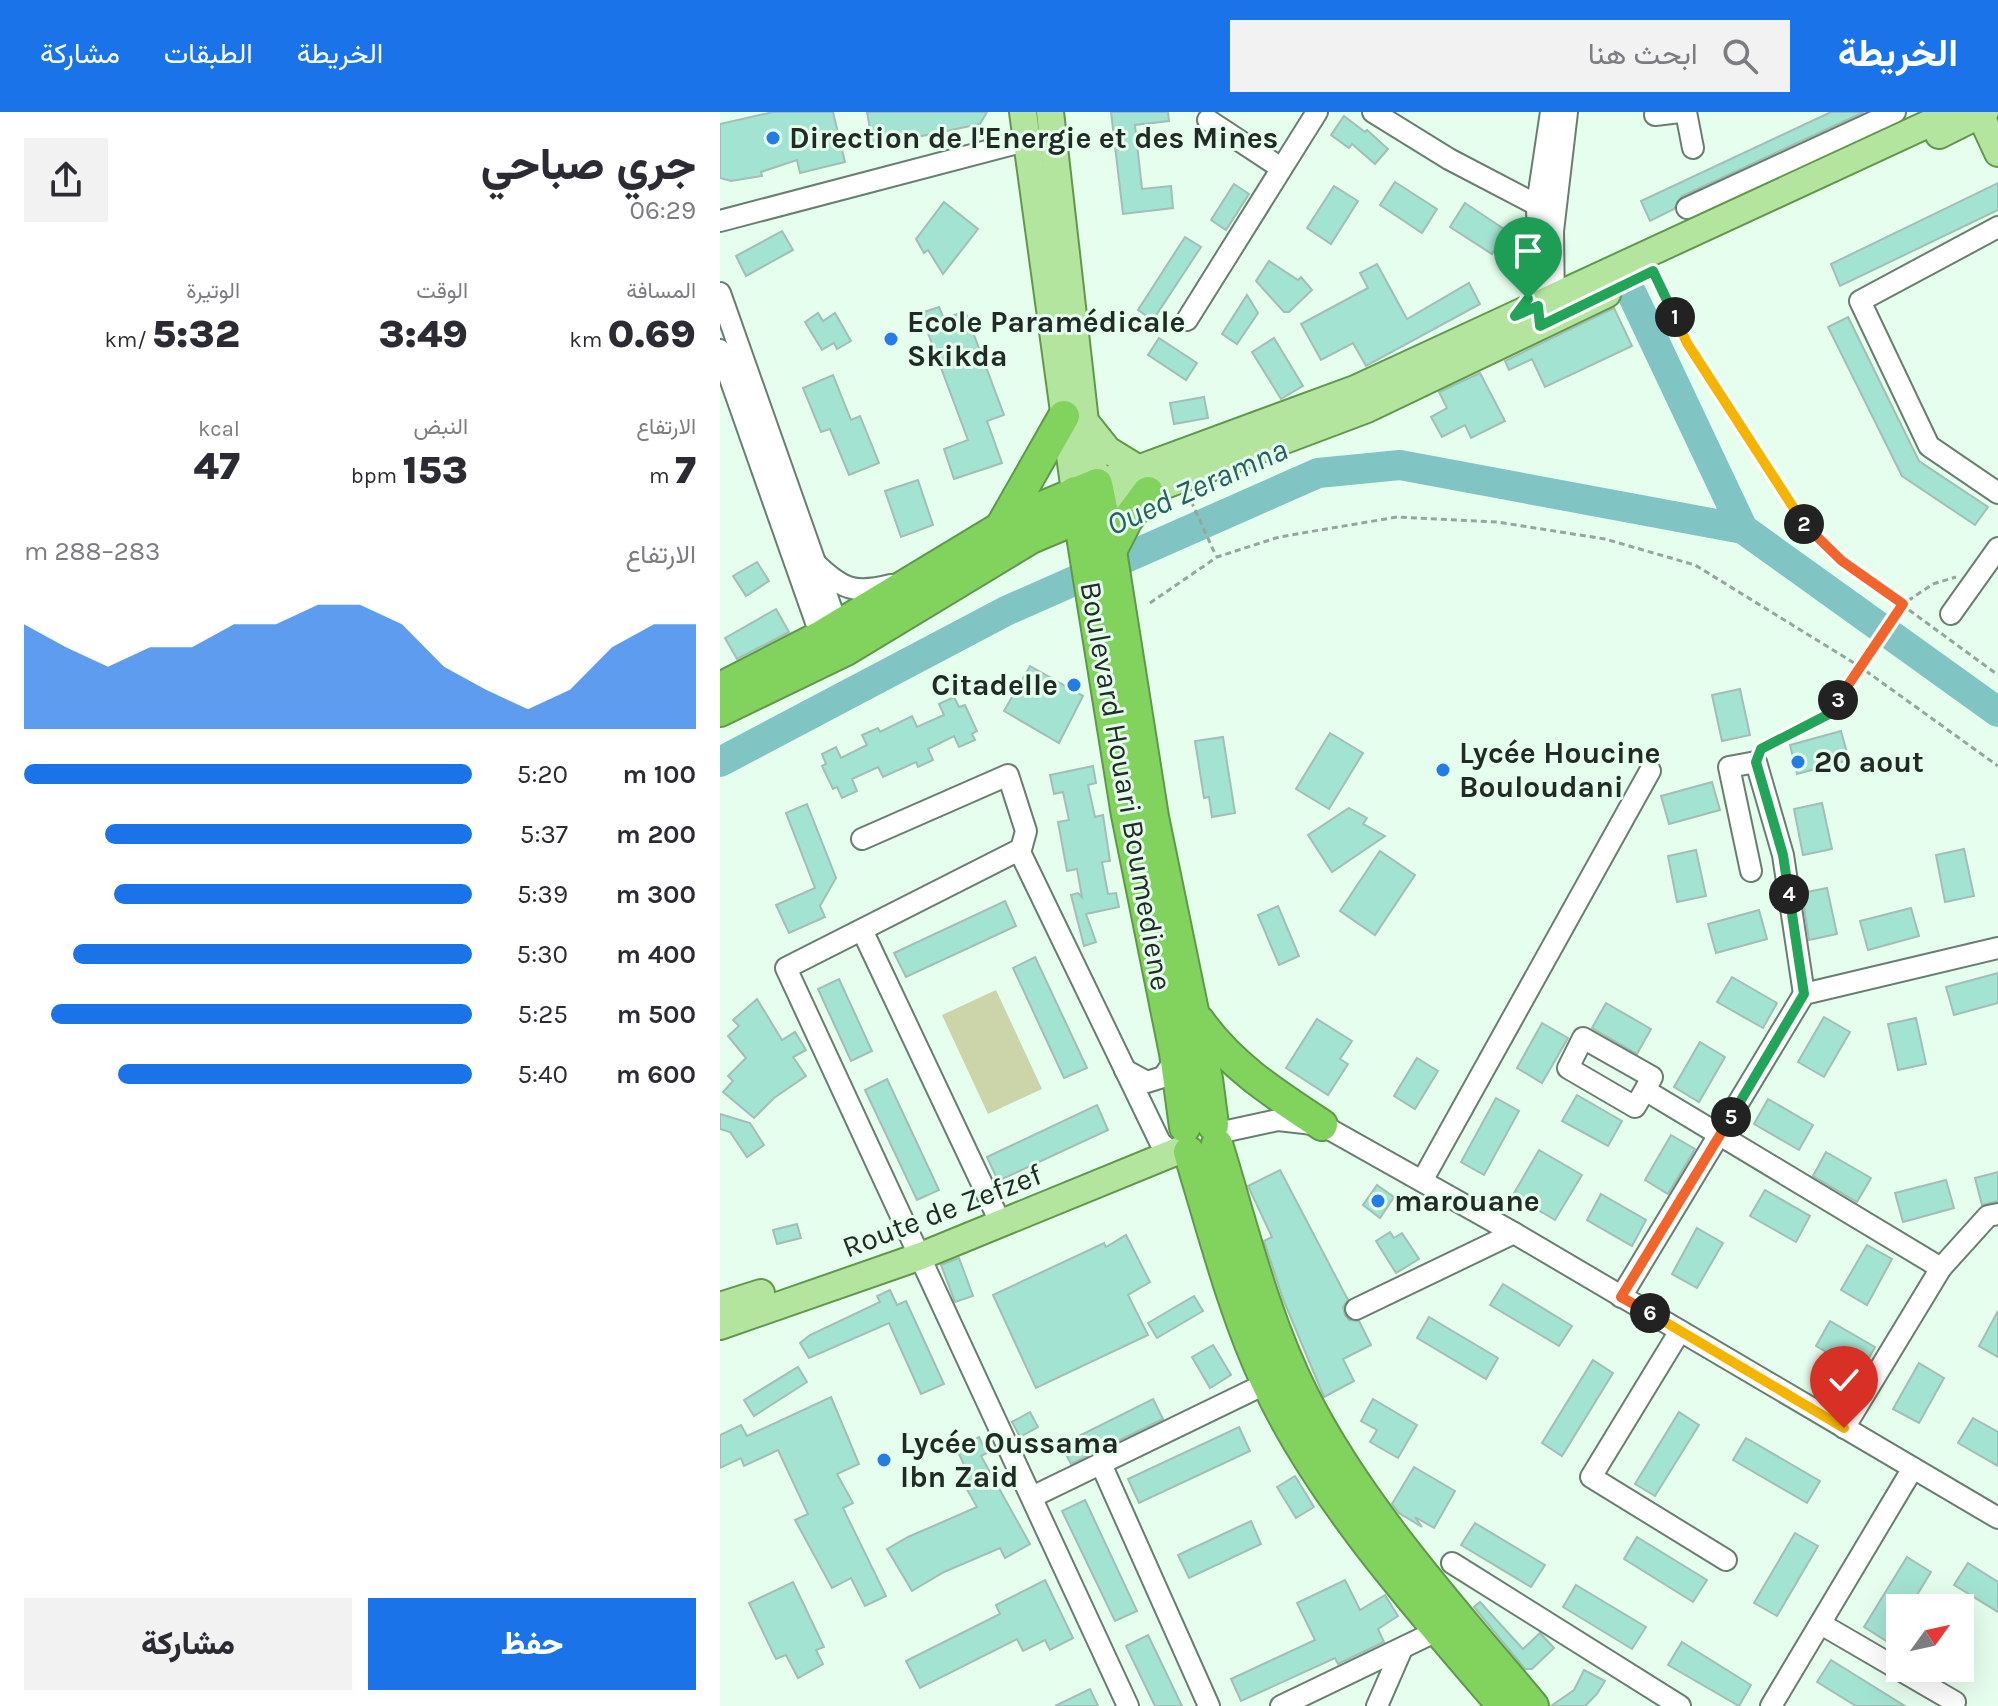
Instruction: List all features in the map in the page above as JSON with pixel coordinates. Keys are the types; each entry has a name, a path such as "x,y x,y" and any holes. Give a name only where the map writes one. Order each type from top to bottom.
{"highway":[{"path":"1006,539 1028,484 1075,419"},
{"path":"720,711 1006,539 1098,554 1127,520 1143,480"},
{"path":"720,688 833,642 914,579 1088,501"},
{"name":"Boulevard Houari Boumediene","path":"1088,501 1106,609 1127,815 1191,1140 1252,1348 1299,1445 1439,1630 1503,1706"},
{"name":"Boulevard Houari Boumediene","path":"1106,609 1207,1079 1191,1140 1305,1398 1335,1451 1450,1606 1533,1706"},
{"path":"1191,1007 1208,1034 1238,1066 1322,1125"}],"main road":[{"name":"Boulevard Houari Boumediene","path":"1023,112 1025,141 1088,501"},
{"name":"Boulevard Houari Boumediene","path":"1050,112 1075,419"},
{"path":"1546,300 1653,271 1965,120"},
{"path":"1088,501 1143,480 1367,409 1546,300 1965,120"},
{"path":"1075,419 1143,480"},
{"name":"Route de Zefzef","path":"720,1326 1191,1140"},
{"name":"Route de Zefzef","path":"720,1306 918,1248"}],"street":[{"path":"1187,320 1317,112"},
{"path":"1373,112 1397,118 1449,159 1546,205"},
{"path":"1546,300 1546,205 1551,112"},
{"path":"1546,300 1553,231 1546,205 1567,112"},
{"path":"1655,115 1680,112"},
{"path":"1686,112 1693,148"},
{"path":"1687,208 1895,112"},
{"path":"1208,120 1281,168"},
{"path":"720,221 1025,141"},
{"path":"1998,227 1860,301 1929,446 1998,493"},
{"path":"720,293 814,562 833,642"},
{"path":"720,350 833,642"},
{"path":"1951,614 1998,548"},
{"path":"814,562 846,588 865,591 914,579"},
{"path":"1621,1297 1804,994 1783,855 1756,762 1729,767 1751,871"},
{"path":"1422,1181 1650,771"},
{"path":"862,839 1008,775 1026,831 1020,853"},
{"path":"1128,1706 786,968 1019,850 1125,1070 1191,1140 1278,1120 1322,1125 1514,1233 1998,1518"},
{"path":"862,930 998,1216"},
{"path":"1804,994 1998,948"},
{"path":"1125,1070 1147,1082 1163,1077 1176,1059"},
{"path":"1645,1090 1941,1268"},
{"path":"1844,1428 1941,1268 1988,1216 1998,1214"},
{"path":"1356,1309 1514,1233"},
{"path":"1680,1331 1591,1477 1726,1560"},
{"path":"1032,1497 1267,1383"},
{"path":"1101,1464 1209,1706"},
{"path":"1771,1706 1913,1468"},
{"path":"1452,1563 1680,1706"},
{"path":"1821,1624 1955,1702"},
{"path":"1281,1706 1401,1651 1439,1630"},
{"path":"1377,1706 1401,1651"}],"path":[{"path":"1653,271 1687,343 1801,521 1842,561 1998,675"},
{"path":"1191,501 1217,557"},
{"path":"1150,603 1217,557 1279,537 1397,517 1497,522 1605,539 1695,565 1859,666 1998,766"},
{"path":"1756,762 1761,749 1829,714 1903,604 1933,584 1983,570"}],"green space":[{"path":"996,990 1042,1089 988,1114 942,1015"}],"building":[{"path":"773,112 833,112 845,162 800,173 797,160 761,172 762,176 731,181 720,178 720,124"},
{"path":"867,112 987,112 980,124 873,146"},
{"path":"1111,112 1168,112 1169,121 1135,125 1142,189 1171,186 1173,208 1123,214"},
{"path":"1831,112 1864,112 1682,196 1674,209 1650,221 1641,201"},
{"path":"1344,116 1365,132 1367,130 1388,149 1375,164 1352,144 1349,148 1331,135"},
{"path":"1395,182 1437,209 1422,233 1380,205"},
{"path":"1998,183 1998,210 1840,286 1831,264"},
{"path":"1234,184 1249,194 1226,230 1211,220"},
{"path":"1334,186 1358,201 1331,244 1307,228"},
{"path":"944,202 978,229 943,274 928,250 924,253 916,239"},
{"path":"1465,203 1507,231 1492,254 1450,227"},
{"path":"782,231 793,250 746,276 736,256"},
{"path":"1185,237 1201,247 1153,320 1138,310"},
{"path":"1269,261 1298,280 1301,277 1312,290 1289,312 1284,312 1256,281"},
{"path":"1377,264 1407,319 1469,283 1480,304 1366,366 1353,343 1321,360 1301,324 1368,288 1360,273"},
{"path":"1247,295 1258,313 1237,344 1222,334"},
{"path":"939,307 944,319 965,311 1004,415 987,421 1002,463 954,479 944,449 968,440 925,325 928,324 924,312"},
{"path":"1614,308 1632,346 1545,387 1532,359 1509,370 1505,361"},
{"path":"818,313 823,321 835,313 851,341 837,349 834,343 822,350 805,322"},
{"path":"1848,317 1919,461 1988,507 1975,525 1902,476 1828,327"},
{"path":"1159,338 1197,363 1186,380 1148,355"},
{"path":"1274,338 1303,386 1281,399 1252,352"},
{"path":"1480,373 1505,421 1471,438 1465,425 1442,437 1431,417 1447,408 1439,392"},
{"path":"833,375 851,420 860,416 879,463 849,475 830,429 821,432 803,388"},
{"path":"1204,397 1208,418 1174,424 1170,403"},
{"path":"918,480 933,525 901,537 885,491"},
{"path":"757,562 769,581 746,596 733,576"},
{"path":"776,609 789,632 737,659 725,638"},
{"path":"1030,666 1083,696 1059,743 1004,711"},
{"path":"1740,689 1750,735 1722,741 1712,695"},
{"path":"954,697 959,707 965,705 977,731 972,734 975,740 959,747 954,736 928,749 933,760 918,767 916,762 883,777 878,767 852,779 857,791 842,798 837,787 833,789 822,766 826,764 822,754 836,747 841,758 867,745 862,735 878,728 880,732 912,716 917,727 944,715 939,704"},
{"path":"1841,731 1849,760 1797,774 1790,745"},
{"path":"1330,733 1363,753 1329,809 1296,789"},
{"path":"1223,737 1235,813 1212,817 1209,797 1204,798 1195,741"},
{"path":"1093,766 1096,783 1088,785 1095,817 1103,815 1110,861 1102,862 1108,894 1116,893 1119,907 1086,914 1096,942 1084,946 1071,895 1078,893 1082,897 1077,869 1067,871 1058,822 1069,820 1063,792 1054,794 1050,775"},
{"path":"1712,782 1720,810 1669,824 1661,796"},
{"path":"1822,803 1832,849 1803,855 1794,809"},
{"path":"807,804 836,878 820,906 825,917 789,933 776,905 815,888 786,813"},
{"path":"1349,808 1367,818 1363,824 1385,836 1332,872 1308,835"},
{"path":"1964,849 1974,896 1945,902 1936,855"},
{"path":"1696,850 1706,896 1677,902 1668,856"},
{"path":"1380,851 1415,875 1375,935 1340,911"},
{"path":"1827,888 1837,934 1809,940 1802,893"},
{"path":"1005,901 1016,926 906,977 894,953"},
{"path":"1278,906 1299,956 1279,965 1258,915"},
{"path":"1911,908 1919,936 1868,950 1860,921"},
{"path":"1759,910 1767,939 1716,953 1708,924"},
{"path":"1035,957 1087,1068 1064,1078 1013,968"},
{"path":"1998,973 1998,1003 1954,1015 1946,987"},
{"path":"1732,977 1777,1003 1763,1028 1717,1002"},
{"path":"839,979 872,1051 851,1061 818,989"},
{"path":"757,999 782,1040 795,1032 806,1050 793,1057 806,1076 774,1098 754,1118 723,1092 733,1081 728,1076 746,1058 728,1036 739,1026 733,1020"},
{"path":"1606,1003 1651,1029 1637,1054 1592,1028"},
{"path":"1824,1017 1850,1032 1824,1077 1798,1062"},
{"path":"1916,1018 1926,1064 1898,1070 1888,1024"},
{"path":"1317,1019 1352,1041 1340,1059 1348,1064 1328,1095 1286,1068"},
{"path":"1542,1023 1568,1038 1542,1083 1517,1068"},
{"path":"1700,1042 1725,1057 1699,1102 1674,1087"},
{"path":"1417,1058 1438,1071 1415,1109 1394,1096"},
{"path":"887,1079 939,1190 917,1200 865,1090"},
{"path":"1577,1095 1622,1121 1608,1146 1562,1121"},
{"path":"1496,1098 1519,1111 1484,1175 1461,1162"},
{"path":"1768,1099 1813,1125 1799,1150 1754,1124"},
{"path":"1097,1105 1108,1130 998,1181 987,1157"},
{"path":"720,1114 750,1123 764,1145 747,1157 730,1132 720,1129"},
{"path":"1671,1135 1695,1149 1668,1194 1645,1180"},
{"path":"1539,1150 1582,1175 1555,1220 1513,1195"},
{"path":"1826,1152 1871,1178 1857,1202 1813,1176"},
{"path":"1280,1170 1348,1300 1343,1307 1345,1315 1349,1320 1359,1321 1371,1345 1343,1359 1354,1381 1324,1397 1283,1299 1264,1241 1272,1237 1248,1186"},
{"path":"1998,1172 1998,1201 1982,1205 1975,1178"},
{"path":"1946,1180 1954,1208 1903,1222 1895,1193"},
{"name":"marouane","path":"1377,1185 1394,1197 1380,1218 1363,1205"},
{"path":"1765,1190 1810,1216 1796,1242 1750,1216"},
{"path":"1601,1194 1646,1220 1632,1246 1587,1220"},
{"path":"797,1224 801,1238 777,1244 773,1230"},
{"path":"1697,1228 1723,1243 1697,1288 1672,1274"},
{"path":"1390,1232 1394,1238 1402,1233 1419,1259 1396,1273 1376,1241"},
{"path":"1126,1235 1150,1282 1128,1295 1148,1335 1036,1388 993,1295 1104,1243 1106,1247"},
{"path":"1867,1245 1892,1259 1867,1305 1841,1290"},
{"path":"959,1258 973,1296 955,1302 941,1265"},
{"path":"1503,1284 1572,1326 1559,1346 1490,1305"},
{"path":"890,1290 897,1305 906,1301 944,1384 921,1394 889,1323 809,1358 800,1343 810,1335 880,1302 877,1296"},
{"path":"1194,1296 1203,1311 1157,1338 1148,1323"},
{"path":"1998,1311 1998,1357 1979,1346"},
{"path":"1429,1317 1498,1358 1486,1379 1417,1338"},
{"path":"1830,1321 1875,1347 1861,1372 1816,1346"},
{"path":"1213,1345 1231,1375 1210,1388 1192,1357"},
{"path":"1593,1360 1613,1373 1562,1456 1542,1443"},
{"path":"1919,1363 1944,1378 1919,1423 1893,1409"},
{"path":"798,1367 807,1382 754,1416 744,1400"},
{"path":"831,1397 859,1464 837,1474 853,1503 843,1508 886,1596 865,1606 851,1578 832,1588 795,1520 808,1514 778,1450 744,1466 741,1458 720,1468 720,1435 741,1425 747,1436"},
{"path":"1153,1399 1163,1419 1071,1464 1061,1445"},
{"path":"1373,1399 1417,1425 1398,1458 1370,1442 1377,1430 1361,1421"},
{"path":"1030,1412 1038,1427 1020,1437 1012,1422"},
{"path":"1679,1412 1699,1425 1655,1496 1635,1484"},
{"path":"1973,1418 1998,1432 1998,1466 1958,1443"},
{"path":"1239,1427 1250,1451 1139,1503 1128,1479"},
{"path":"979,1437 987,1453 981,1456 1030,1544 1005,1558 1000,1548 944,1572 912,1591 887,1549 977,1507 961,1479 969,1475 956,1448"},
{"path":"1746,1438 1820,1481 1807,1503 1733,1460"},
{"path":"1414,1467 1455,1491 1434,1528 1415,1517 1422,1527 1399,1513 1392,1504"},
{"path":"1295,1476 1314,1507 1296,1518 1277,1487"},
{"path":"1085,1500 1137,1611 1115,1621 1062,1511"},
{"path":"1251,1521 1261,1544 1189,1578 1178,1555"},
{"path":"1475,1523 1545,1565 1531,1587 1461,1545"},
{"path":"1795,1533 1818,1546 1777,1616 1754,1603"},
{"path":"1637,1537 1707,1580 1693,1602 1624,1559"},
{"path":"1907,1557 1931,1572 1918,1594 1886,1594 1886,1641 1864,1627"},
{"path":"1968,1563 1998,1582 1998,1612 1974,1597 1974,1594 1954,1585"},
{"path":"1045,1580 1073,1638 1050,1650 1045,1640 1023,1651 1017,1639 920,1688 906,1661 1000,1614 996,1605"},
{"path":"1345,1580 1360,1610 1385,1595 1398,1616 1378,1629 1384,1642 1338,1664 1335,1658 1241,1701 1231,1679 1315,1640 1297,1603"},
{"path":"793,1582 824,1647 816,1650 823,1664 798,1678 786,1655 776,1659 749,1603"},
{"path":"1576,1585 1646,1627 1632,1649 1563,1607"},
{"path":"1480,1602 1523,1649 1540,1633 1554,1648 1532,1669 1525,1669 1474,1607"},
{"path":"1148,1635 1182,1706 1155,1706 1126,1646"},
{"path":"1682,1642 1751,1685 1739,1706 1668,1665"},
{"path":"1831,1660 1905,1706 1856,1706 1817,1682"},
{"path":"1584,1670 1605,1681 1597,1694 1585,1706 1551,1706 1574,1690"},
{"path":"1090,1689 1098,1706 1055,1706"}],"waterway":[{"name":"Oued Zeramna","path":"1632,294 1743,529 1998,712"},
{"name":"Oued Zeramna","path":"720,762 1006,611 1318,473 1400,465 1743,529"}],"place":[{"name":"Direction de l'Energie et des Mines","path":"773,138"},
{"name":"Ecole Paramédicale Skikda","path":"891,339"},
{"name":"Citadelle","path":"1074,685"},
{"name":"20 aout","path":"1798,762"},
{"name":"Lycée Houcine Bouloudani","path":"1443,770"},
{"name":"marouane","path":"1378,1201"},
{"name":"Lycée Oussama Ibn Zaid","path":"884,1460"}],"route":[{"path":"1528,299 1515,316 1538,306 1540,326 1653,271 1687,343 1801,521 1842,561 1903,604 1829,714 1761,749 1756,762 1783,855 1804,994 1621,1297 1844,1428"}]}
